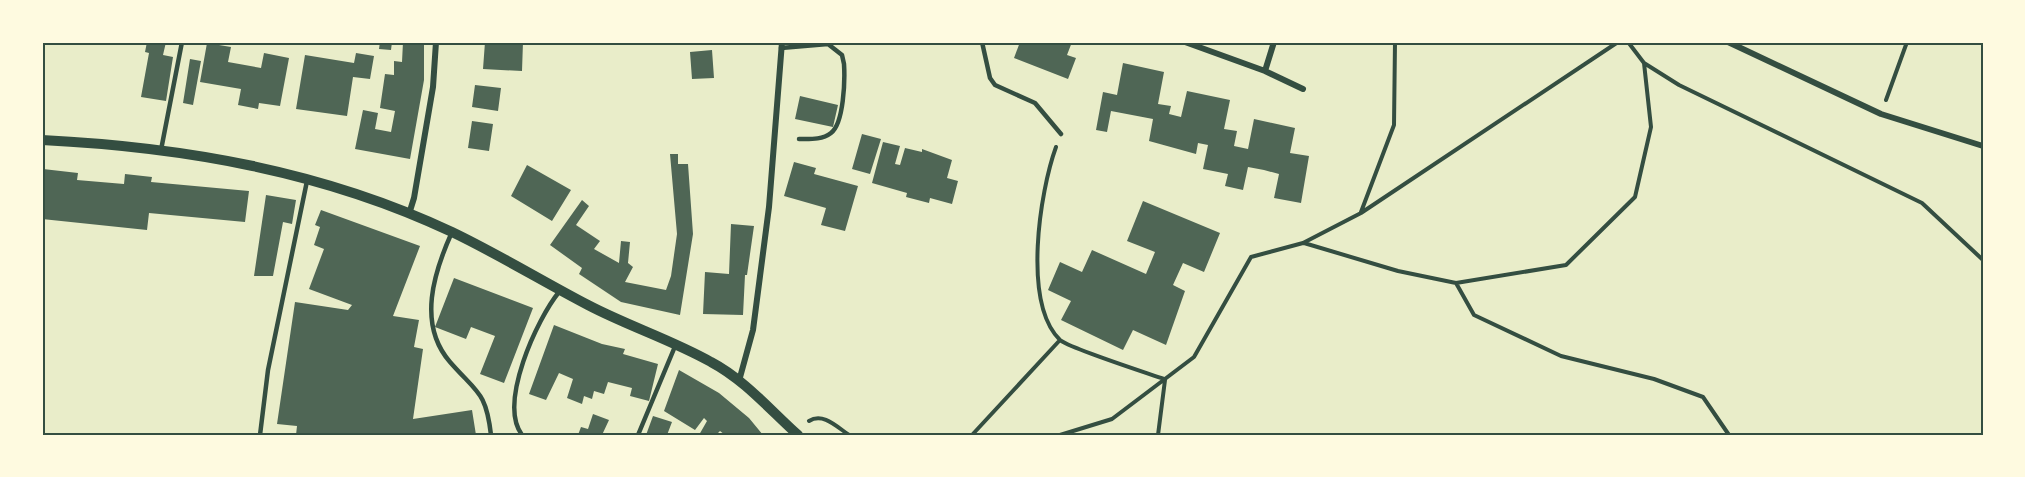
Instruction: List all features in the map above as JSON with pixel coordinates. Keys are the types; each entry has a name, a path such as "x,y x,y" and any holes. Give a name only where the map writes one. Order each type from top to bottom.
{"street":[{"path":"409,214 414,198 433,87 436,42"},
{"path":"1185,42 1265,71 1303,89"},
{"path":"1265,71 1274,42"},
{"path":"1728,42 1881,114 1983,146"},
{"path":"739,382 753,330 762,263 781,45"},
{"path":"42,140 109,143 209,156 308,179 409,214 452,232 645,333 676,344 713,363 739,382 796,433"}],"lane":[{"path":"161,150 182,42"},
{"path":"982,42 990,78 995,85 1035,103 1061,134"},
{"path":"781,45 828,44 842,55 844,64 839,124 831,133 819,139 799,139"},
{"path":"260,435 268,370 308,179"},
{"path":"452,232 439,262 431,301 433,335 448,360 487,405 491,435"},
{"path":"522,435 514,422 516,384 542,321 560,290"},
{"path":"638,435 676,344"}],"path":[{"path":"1361,213 1394,125 1395,42"},
{"path":"1060,435 1112,419 1194,357 1251,257 1303,243 1361,213 1618,42"},
{"path":"1628,42 1644,63 1678,85 1922,203 1983,260"},
{"path":"1881,114 1907,42"},
{"path":"1303,243 1398,271 1456,283 1566,265 1635,197 1651,127 1644,63"},
{"path":"1061,134 1047,174 1038,248 1039,287 1049,320 1060,340 1165,379"},
{"path":"1456,283 1474,315 1539,346 1561,356 1654,379 1703,398 1729,435"},
{"path":"972,435 1060,340"},
{"path":"1158,435 1165,379"},
{"path":"796,433 814,417 824,418 849,435"}],"building":[{"path":"147,42 166,42 163,55 173,57 166,101 141,97 149,53 145,52"},
{"path":"380,42 392,42 391,50 379,49"},
{"path":"403,42 424,42 424,80 410,159 355,149 363,110 378,113 375,129 391,132 395,111 380,108 385,74 394,75 394,61 402,62"},
{"path":"485,42 523,42 522,71 483,69"},
{"path":"1020,42 1072,42 1067,55 1076,58 1068,79 1014,58"},
{"path":"207,43 231,47 228,62 261,68 264,53 289,58 280,106 259,103 258,109 238,105 241,89 200,82"},
{"path":"712,50 714,78 692,79 690,52"},
{"path":"356,53 374,56 370,79 353,77 347,116 296,109 305,55 354,63"},
{"path":"190,59 201,61 193,105 183,103"},
{"path":"1123,63 1164,72 1158,104 1171,106 1169,114 1181,117 1187,91 1230,100 1224,129 1237,131 1234,146 1248,149 1254,119 1295,128 1290,153 1309,156 1301,203 1274,198 1279,174 1264,170 1248,167 1243,190 1225,186 1228,174 1203,169 1208,145 1198,143 1196,154 1149,141 1153,119 1111,111 1107,132 1096,130 1103,92 1117,95"},
{"path":"475,85 501,88 498,111 472,107"},
{"path":"800,96 838,105 833,127 795,119"},
{"path":"472,121 493,124 489,151 468,148"},
{"path":"862,134 881,139 870,174 852,169"},
{"path":"883,142 900,146 895,164 900,165 905,148 922,152 922,149 952,160 947,178 958,181 952,204 930,198 929,203 906,197 907,193 872,183"},
{"path":"670,154 678,154 678,164 688,164 693,234 680,315 621,302 579,274 582,268 550,245 582,200 589,206 576,225 600,241 594,249 619,263 621,241 630,242 628,263 633,267 625,282 666,290 671,276 677,234"},
{"path":"794,162 816,168 814,174 858,186 845,231 821,225 826,208 784,196"},
{"path":"527,165 571,190 552,221 511,196"},
{"path":"43,169 78,173 77,180 124,184 125,174 152,177 151,182 249,191 245,222 149,213 147,230 42,219"},
{"path":"266,195 296,200 292,224 283,222 273,276 254,276"},
{"path":"1143,201 1220,233 1204,272 1183,263 1173,285 1185,291 1166,345 1133,330 1123,350 1061,320 1071,301 1048,290 1060,262 1082,272 1092,250 1146,274 1155,252 1127,241"},
{"path":"321,210 420,246 393,316 419,320 414,347 423,349 413,419 472,410 476,435 296,435 297,426 277,424 295,302 348,310 352,305 309,289 324,249 314,245 320,227 315,225"},
{"path":"731,224 754,226 747,275 745,275 743,315 703,314 705,272 729,274"},
{"path":"454,278 533,308 504,383 480,374 495,336 471,327 466,339 435,327"},
{"path":"554,325 602,344 625,349 623,354 658,364 649,401 630,396 632,388 608,382 604,394 594,391 592,399 584,396 582,404 567,398 573,379 559,373 546,400 529,394"},
{"path":"679,370 719,393 749,418 763,435 725,435 720,431 716,435 699,435 707,421 704,418 695,430 664,411"},
{"path":"593,414 609,420 602,435 578,435 581,427 588,429"},
{"path":"653,416 672,422 667,435 646,435"}]}
